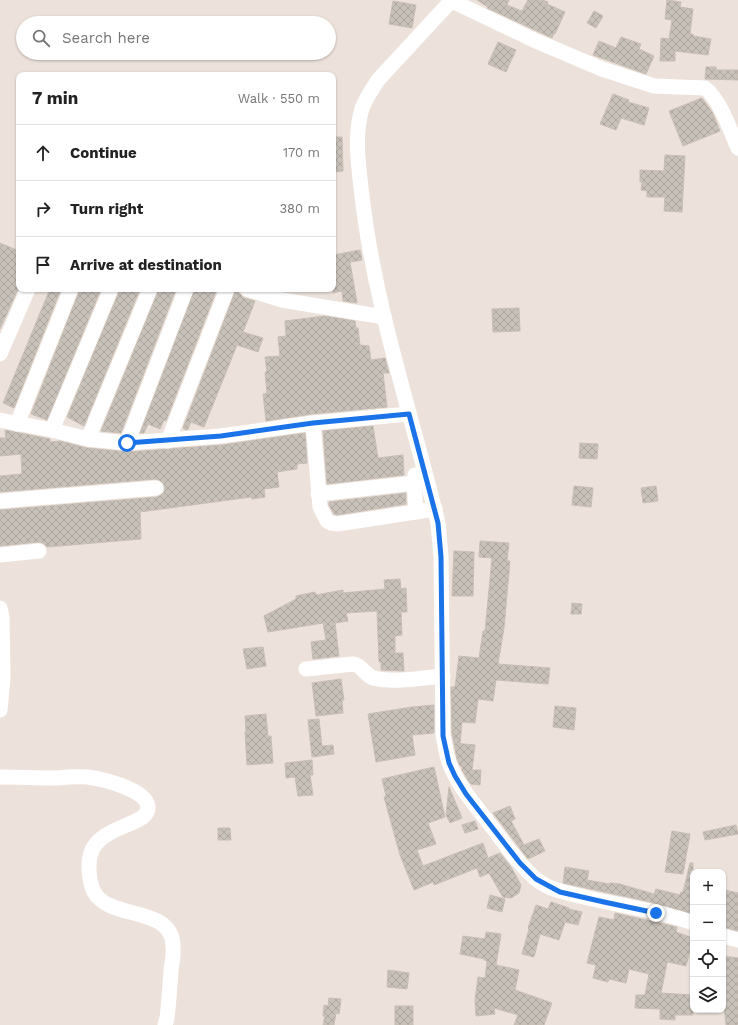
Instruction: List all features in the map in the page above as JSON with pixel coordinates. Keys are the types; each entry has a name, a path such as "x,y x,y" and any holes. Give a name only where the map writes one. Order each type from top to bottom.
{"street":[{"path":"690,922 678,917 560,892 536,879 520,863 466,794 449,763 443,736 441,557 438,523 384,317 365,221 360,182 358,134 361,112 368,95 378,80 452,1 536,41 602,69 654,86 705,88 712,93 738,148"},
{"path":"0,354 27,292"},
{"path":"17,424 70,292"},
{"path":"52,430 110,292"},
{"path":"88,439 149,292"},
{"path":"127,443 185,292"},
{"path":"168,441 227,292"},
{"path":"257,292 282,300 384,317"},
{"path":"0,420 88,439 127,443 221,436 313,423 409,414"},
{"path":"313,423 320,507 322,514 331,523 337,524 434,509"},
{"path":"416,512 414,483 416,474 422,463"},
{"path":"318,494 414,483"},
{"path":"0,501 156,488"},
{"path":"0,555 39,551"},
{"path":"0,608 2,617 3,679 0,710"},
{"path":"306,669 353,664 358,665 370,676 380,679 408,680 443,676"},
{"path":"0,777 87,777 128,788 141,796 146,802 147,812 144,816 114,830 97,841 91,850 89,873 92,887 100,900 109,906 154,919 163,924 168,930 173,946 167,1018 165,1025"},
{"path":"726,937 738,940"}],"building":[{"path":"477,0 509,0 507,5 522,11 528,0 542,0 548,2 547,4 565,12 552,38 487,8 488,7"},
{"path":"667,0 681,2 680,7 693,9 690,34 693,34 693,36 711,39 708,55 675,51 675,61 660,61 661,38 669,39 672,20 665,19"},
{"path":"393,1 416,5 412,28 389,24"},
{"path":"594,11 603,16 596,28 587,23"},
{"path":"621,37 641,44 639,49 654,56 646,74 593,55 599,41 616,48"},
{"path":"498,42 516,50 506,72 488,64"},
{"path":"706,67 716,67 716,70 738,70 738,80 705,79"},
{"path":"613,94 629,100 628,102 649,108 644,125 621,118 616,130 600,124"},
{"path":"702,98 712,112 720,131 683,146 669,111"},
{"path":"336,137 342,137 343,171 336,172"},
{"path":"665,155 685,156 682,212 664,211 665,197 647,197 647,191 641,190 642,182 640,182 640,170 664,171"},
{"path":"0,243 16,250 17,292 0,329"},
{"path":"360,250 362,260 350,262 357,303 343,301 342,291 333,293 336,292 336,254"},
{"path":"49,292 60,292 14,408 3,403"},
{"path":"79,292 100,292 47,420 31,414"},
{"path":"119,292 139,292 84,426 67,417"},
{"path":"158,292 175,292 121,433 101,431"},
{"path":"194,292 216,292 166,421 164,420 160,429 148,424 144,433 140,433"},
{"path":"235,292 239,293 244,298 255,301 243,332 263,338 258,352 237,345 204,427 191,422 186,430 183,428"},
{"path":"519,308 520,331 493,332 492,309"},
{"path":"325,316 355,321 356,328 358,328 360,345 369,346 371,360 385,358 389,373 383,373 387,407 312,414 266,421 263,394 267,393 265,357 280,356 278,337 286,336 285,321"},
{"path":"373,426 378,458 403,455 404,475 327,484 323,431"},
{"path":"5,430 50,439 50,442 60,441 87,448 128,452 222,445 305,433 307,463 297,464 297,469 277,472 279,487 264,489 265,497 252,499 251,497 140,512 141,539 47,547 43,543 38,542 0,546 0,510 157,497 164,492 165,488 163,483 155,479 0,492 0,476 22,474 21,454 0,456 0,438 6,438"},
{"path":"580,443 598,444 597,459 579,458"},
{"path":"574,486 593,488 591,507 572,505"},
{"path":"656,486 658,501 643,503 641,488"},
{"path":"406,493 406,504 337,515 334,514 329,505 329,502"},
{"path":"480,541 509,543 507,561 510,561 504,628 498,664 550,668 548,684 496,680 493,701 478,699 475,723 462,722 460,744 454,743 452,734 451,687 455,687 459,656 479,658 483,631 485,631 492,558 479,557"},
{"path":"454,551 474,552 473,596 452,596"},
{"path":"400,579 401,589 406,588 407,612 401,612 402,635 395,636 395,653 403,653 404,671 381,670 381,662 379,662 377,611 346,613 348,621 335,623 339,656 313,659 311,642 326,640 323,623 268,632 264,616 296,599 296,596 315,592 316,595 343,590 343,593 385,589 384,580"},
{"path":"572,603 582,604 581,614 571,614"},
{"path":"263,647 266,666 247,669 243,649"},
{"path":"341,679 344,700 342,700 343,713 316,716 312,683"},
{"path":"434,705 434,733 412,735 415,755 376,762 368,714"},
{"path":"555,706 576,708 574,730 553,727"},
{"path":"266,714 268,736 271,736 273,763 247,765 245,716"},
{"path":"319,719 322,746 333,745 334,754 312,757 308,720"},
{"path":"454,743 475,745 472,770 481,770 480,785 471,784 468,780 457,759"},
{"path":"312,760 313,775 310,775 313,795 298,796 295,777 286,778 285,763"},
{"path":"434,767 445,817 428,823 436,844 417,850 423,866 483,843 488,858 500,853 511,867 521,885 519,893 511,898 503,897 489,873 480,877 477,868 434,885 433,882 414,890 400,855 384,797 386,796 382,779"},
{"path":"449,787 462,818 450,823 446,815"},
{"path":"510,806 515,819 511,821 524,845 539,839 545,851 528,859 493,813"},
{"path":"475,821 478,829 465,833 462,825"},
{"path":"736,825 738,834 705,840 703,832"},
{"path":"218,828 230,828 231,840 218,840"},
{"path":"672,831 690,834 683,874 665,872"},
{"path":"690,863 693,863 693,869 690,869 690,913 655,903 563,883 565,867 589,871 587,880 609,884 620,884 654,894 656,889 680,895 681,892 683,892"},
{"path":"726,890 738,893 738,931 726,928"},
{"path":"490,895 505,899 502,912 487,908"},
{"path":"551,902 582,912 578,925 565,922 559,940 540,934 534,957 522,954 528,928 536,905 548,909"},
{"path":"615,913 677,927 676,932 690,937 690,950 686,966 667,963 661,993 690,995 690,1013 693,1013 693,1015 675,1015 675,1020 660,1019 660,1009 635,1008 636,995 645,995 649,974 629,969 626,983 609,979 608,982 593,978 596,965 587,963 599,917 614,920"},
{"path":"486,932 501,934 496,965 519,970 515,990 552,1003 544,1025 514,1025 518,1015 494,1008 495,1014 476,1016 475,1000 478,977 485,978 487,961 460,954 463,936 485,939"},
{"path":"726,956 738,958 738,1025 726,1025 725,1013 726,1013"},
{"path":"388,970 409,973 407,989 387,987"},
{"path":"329,998 341,999 339,1014 336,1013 334,1025 323,1025 325,1016 323,1016 324,1005 328,1006"},
{"path":"395,1006 413,1006 413,1025 395,1025"}],"route":[{"path":"127,443 221,436 313,423 409,414 438,523 441,557 443,736 449,763 455,776 466,794 520,863 536,879 548,887 560,892 656,913"}]}
